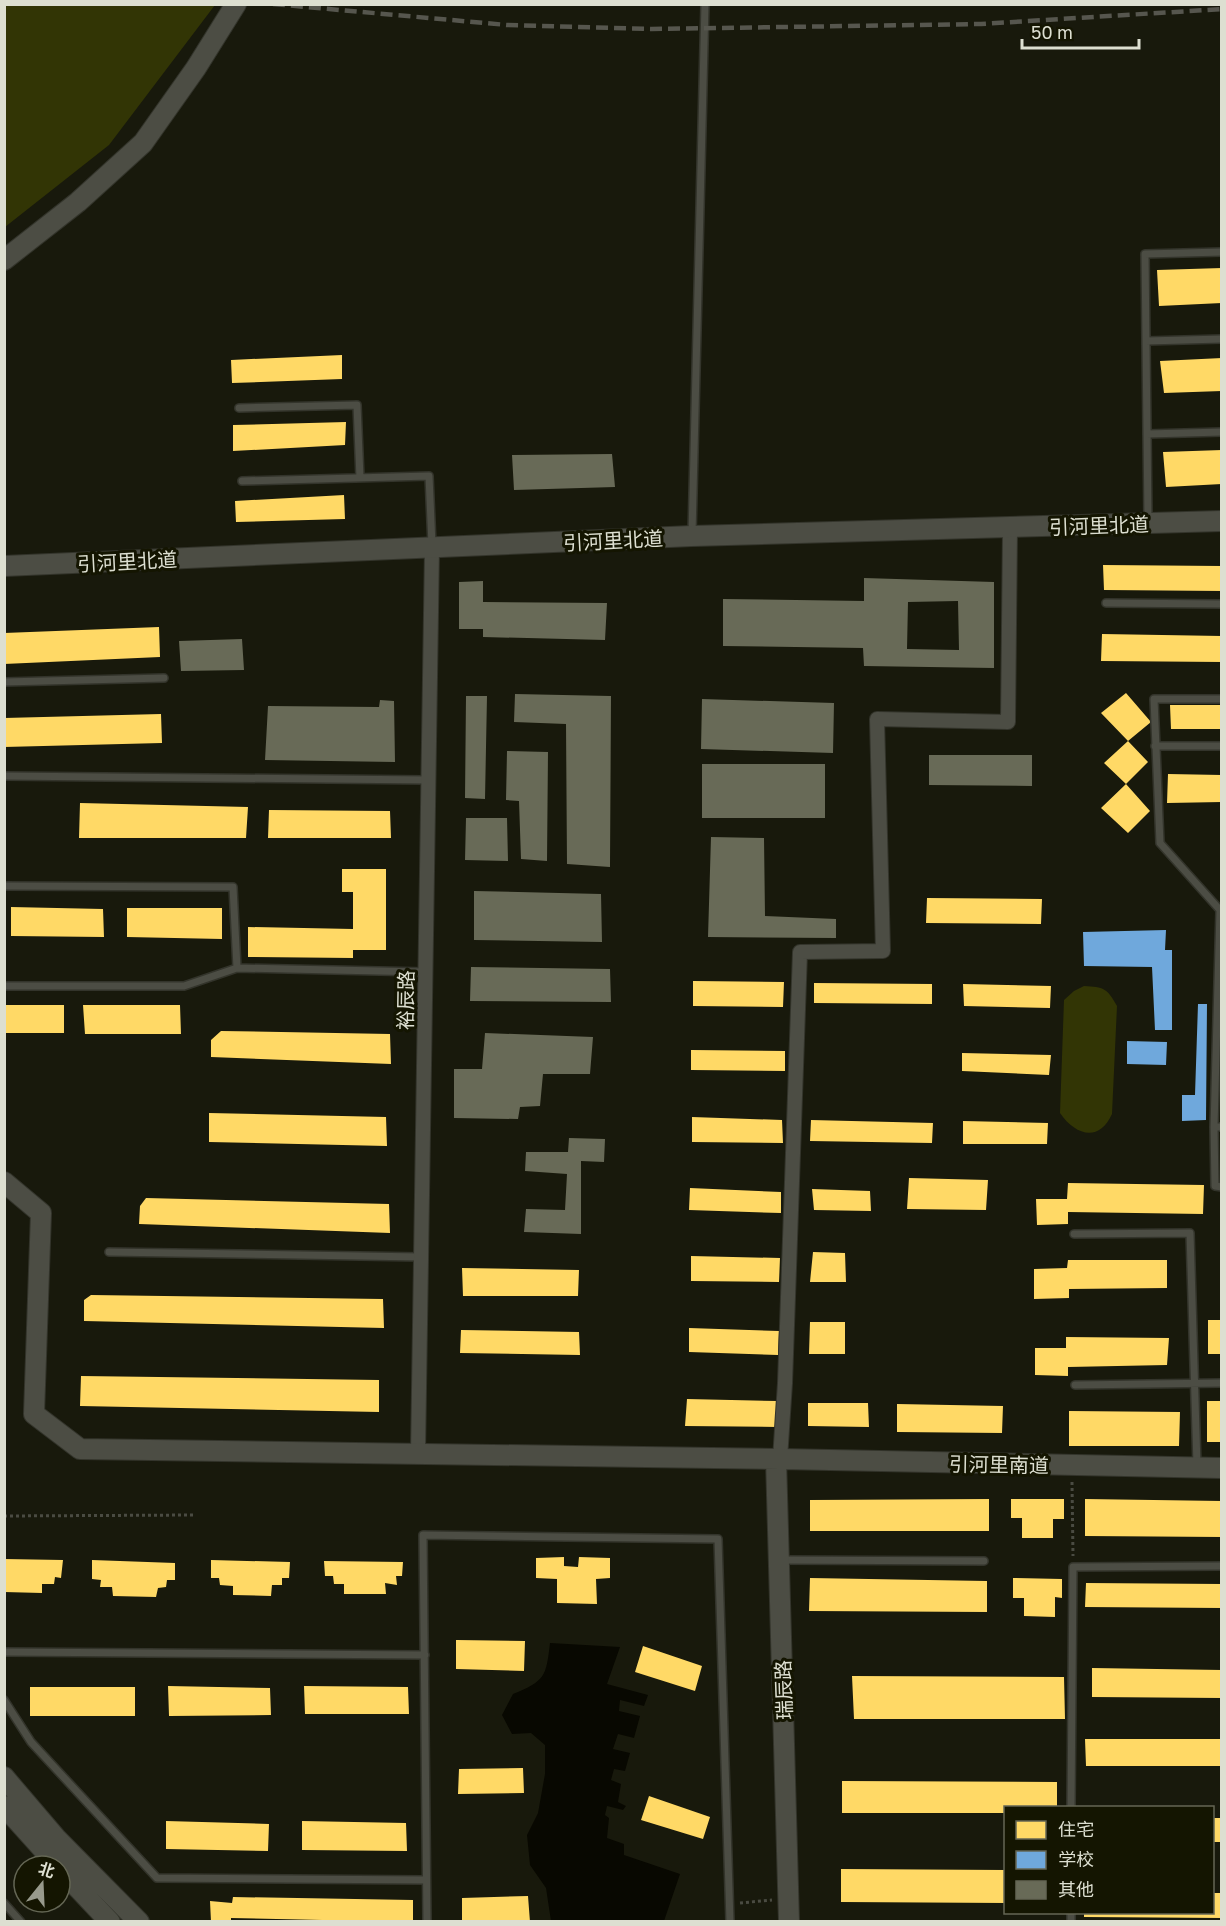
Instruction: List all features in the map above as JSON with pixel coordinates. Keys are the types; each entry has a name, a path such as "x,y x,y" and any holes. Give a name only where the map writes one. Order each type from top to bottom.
{"street":[{"path":"4,260 78,202 143,143 196,68 236,4"},
{"name":"引河里北道","path":"4,566 692,536 1221,521"},
{"path":"780,1459 785,1383 800,952 883,951 877,719 1008,722 1010,528"},
{"name":"裕辰路","path":"417,1454 432,548"},
{"name":"引河里南道","path":"4,1182 40,1213 34,1414 80,1449 1221,1468"},
{"name":"瑞辰路","path":"780,1459 789,1922"},
{"name":"瑞辰路","path":"782,1560 799,1922"},
{"path":"4,1777 56,1838 139,1922"},
{"path":"4,1806 47,1854"},
{"path":"72,1881 110,1922"}],"lane":[{"path":"692,536 705,4"},
{"path":"1148,524 1145,254 1221,252"},
{"path":"1146,341 1221,339"},
{"path":"239,408 357,405 360,478"},
{"path":"1147,434 1221,432"},
{"path":"242,482 429,476 432,548"},
{"path":"1106,603 1221,604"},
{"path":"4,682 164,678"},
{"path":"1221,699 1154,699 1160,843 1221,910 1215,1186 1221,1186"},
{"path":"1155,746 1221,746"},
{"path":"4,776 428,780"},
{"path":"4,886 233,886 237,968"},
{"path":"4,986 184,986 237,968 425,972"},
{"path":"1074,1234 1190,1233 1197,1468"},
{"path":"110,1252 421,1257"},
{"path":"1075,1385 1221,1383"},
{"path":"427,1922 423,1535 718,1539 730,1922"},
{"path":"782,1560 984,1561"},
{"path":"1071,1806 1073,1567 1221,1566"},
{"path":"4,1652 425,1655"},
{"path":"4,1700 31,1742 157,1878 426,1880"},
{"path":"4,1903 21,1922"}],"path":[{"path":"1072,1466 1073,1567"},
{"path":"4,1516 193,1515"},
{"path":"729,1904 788,1899"}],"green space":[{"path":"5,4 215,5 109,145 5,227"},
{"path":"1084,986 1104,990 1117,1006 1112,1114 1100,1129 1087,1133 1073,1127 1060,1113 1064,1000"}],"shaded area":[{"path":"550,1643 620,1647 607,1684 648,1695 644,1706 620,1700 619,1711 640,1716 634,1738 618,1734 613,1749 630,1753 625,1771 614,1769 611,1780 621,1784 618,1802 626,1806 623,1810 607,1806 605,1815 609,1818 607,1838 624,1844 624,1855 680,1874 664,1921 551,1921 546,1888 530,1865 527,1835 538,1813 545,1774 545,1745 531,1733 512,1734 502,1715 513,1694 532,1685 542,1676"}],"building: 住宅":[{"path":"1222,268 1222,303 1159,306 1157,270"},
{"path":"342,355 342,379 232,383 231,360"},
{"path":"1222,358 1222,391 1164,393 1160,361"},
{"path":"346,422 345,445 233,451 233,425"},
{"path":"1222,450 1222,484 1166,487 1163,452"},
{"path":"344,495 345,519 236,522 235,501"},
{"path":"1103,565 1222,566 1222,591 1104,590"},
{"path":"159,627 160,657 4,664 4,633"},
{"path":"1102,634 1222,636 1222,662 1101,661"},
{"path":"1126,693 1151,722 1128,741 1101,713"},
{"path":"1170,705 1222,705 1222,729 1171,729"},
{"path":"161,714 162,743 4,747 4,718"},
{"path":"1128,741 1148,762 1126,784 1104,763"},
{"path":"1168,774 1222,775 1222,802 1167,803"},
{"path":"1126,784 1150,811 1128,833 1101,808"},
{"path":"80,803 248,807 246,838 79,838"},
{"path":"269,810 390,811 391,838 268,838"},
{"path":"342,869 386,869 386,950 353,950 353,958 248,957 248,927 353,929 353,892 342,892"},
{"path":"927,898 1042,899 1041,924 926,923"},
{"path":"11,907 103,909 104,937 11,936"},
{"path":"127,908 222,908 222,939 127,937"},
{"path":"693,981 784,982 783,1007 693,1006"},
{"path":"814,983 932,984 932,1004 814,1003"},
{"path":"963,984 1051,986 1050,1008 964,1006"},
{"path":"4,1005 64,1005 64,1033 4,1033"},
{"path":"83,1005 180,1005 181,1034 85,1034"},
{"path":"221,1031 390,1034 391,1064 211,1057 211,1040"},
{"path":"691,1050 785,1051 785,1071 691,1070"},
{"path":"962,1053 1051,1055 1049,1075 962,1071"},
{"path":"209,1113 386,1117 387,1146 209,1142"},
{"path":"692,1117 782,1120 783,1143 692,1142"},
{"path":"811,1120 933,1123 932,1143 810,1141"},
{"path":"963,1121 1048,1123 1047,1144 963,1144"},
{"path":"909,1178 988,1180 986,1210 907,1209"},
{"path":"1068,1183 1204,1185 1203,1214 1068,1212 1068,1224 1037,1225 1036,1199 1067,1199"},
{"path":"690,1188 781,1192 781,1213 689,1210"},
{"path":"812,1189 870,1191 871,1211 814,1210"},
{"path":"146,1198 389,1204 390,1233 139,1224 140,1206"},
{"path":"813,1252 845,1253 846,1282 810,1282"},
{"path":"691,1256 780,1258 779,1282 691,1281"},
{"path":"1068,1260 1167,1260 1167,1288 1069,1289 1069,1298 1034,1299 1034,1269 1067,1268"},
{"path":"462,1268 579,1270 578,1296 463,1296"},
{"path":"91,1295 383,1299 384,1328 84,1321 84,1300"},
{"path":"1208,1320 1222,1320 1222,1354 1208,1354"},
{"path":"810,1322 845,1322 845,1354 809,1354"},
{"path":"689,1328 779,1331 778,1355 689,1352"},
{"path":"461,1330 579,1332 580,1355 460,1353"},
{"path":"1066,1337 1169,1338 1167,1365 1068,1367 1068,1376 1035,1375 1035,1348 1066,1348"},
{"path":"81,1376 379,1380 379,1412 80,1406"},
{"path":"687,1399 778,1401 778,1427 685,1426"},
{"path":"1207,1401 1222,1401 1222,1442 1207,1442"},
{"path":"808,1403 868,1403 869,1427 808,1426"},
{"path":"897,1404 1003,1406 1002,1433 897,1432"},
{"path":"1069,1411 1180,1412 1179,1446 1069,1446"},
{"path":"989,1499 989,1531 810,1531 810,1500"},
{"path":"1011,1499 1064,1499 1064,1519 1053,1519 1053,1538 1022,1538 1022,1518 1011,1518"},
{"path":"1085,1499 1222,1501 1222,1537 1085,1536"},
{"path":"564,1557 564,1566 578,1567 579,1557 610,1558 610,1578 596,1579 597,1604 557,1603 557,1579 536,1578 536,1558"},
{"path":"4,1559 63,1560 61,1578 55,1577 54,1584 42,1584 42,1593 4,1592"},
{"path":"92,1560 175,1563 175,1580 167,1580 166,1587 158,1588 156,1597 113,1596 112,1587 100,1587 101,1580 92,1579"},
{"path":"211,1560 290,1562 289,1578 282,1578 282,1585 272,1585 271,1596 233,1595 233,1586 220,1585 219,1578 211,1578"},
{"path":"324,1561 403,1562 402,1576 396,1576 397,1585 385,1583 386,1594 344,1594 344,1584 334,1584 333,1576 325,1576"},
{"path":"810,1578 987,1581 987,1612 809,1611"},
{"path":"1013,1578 1062,1579 1062,1598 1055,1597 1055,1617 1024,1616 1024,1598 1013,1598"},
{"path":"1086,1583 1222,1584 1222,1608 1085,1607"},
{"path":"456,1640 525,1641 524,1671 456,1669"},
{"path":"643,1646 702,1666 695,1691 635,1672"},
{"path":"1092,1668 1222,1670 1222,1698 1092,1697"},
{"path":"852,1676 1064,1677 1065,1719 854,1719"},
{"path":"168,1686 270,1688 271,1715 169,1716"},
{"path":"304,1686 408,1687 409,1714 305,1714"},
{"path":"30,1687 135,1687 135,1716 30,1716"},
{"path":"1085,1739 1222,1739 1222,1766 1086,1766"},
{"path":"523,1768 524,1793 458,1794 459,1769"},
{"path":"842,1781 1057,1782 1057,1806 1004,1806 1004,1813 842,1813"},
{"path":"649,1796 710,1817 703,1839 641,1820"},
{"path":"1214,1818 1222,1818 1222,1842 1214,1842"},
{"path":"166,1821 269,1824 268,1851 166,1849"},
{"path":"302,1821 406,1823 407,1851 302,1850"},
{"path":"841,1869 1004,1870 1004,1903 841,1902"},
{"path":"1214,1893 1222,1893 1222,1918 1084,1917 1084,1914 1214,1914"},
{"path":"528,1896 530,1922 462,1922 462,1898"},
{"path":"233,1897 413,1900 413,1922 231,1918 231,1922 211,1922 210,1901 232,1903"}],"building: 学校":[{"path":"1166,930 1165,950 1172,950 1172,1030 1155,1030 1152,967 1084,966 1083,932"},
{"path":"1198,1004 1207,1004 1206,1120 1182,1121 1182,1095 1195,1095"},
{"path":"1127,1041 1167,1042 1166,1065 1127,1064"}],"building: 其他":[{"path":"612,454 615,487 514,490 512,455"},
{"path":"864,578 994,582 994,668 864,666 863,648 723,646 723,599 864,601","holes":["958,601 959,650 907,649 908,602"]},
{"path":"483,581 483,602 607,603 605,640 483,637 483,629 459,629 459,582"},
{"path":"242,639 244,670 181,671 179,641"},
{"path":"515,694 611,696 610,867 567,864 566,724 514,722"},
{"path":"466,696 487,696 485,799 465,798"},
{"path":"702,699 834,703 833,753 701,749"},
{"path":"380,700 394,701 395,762 265,760 268,706 379,707"},
{"path":"507,751 548,752 547,861 521,859 519,801 506,800"},
{"path":"929,755 1032,755 1032,786 929,785"},
{"path":"702,764 825,764 825,818 702,818"},
{"path":"466,818 507,818 508,861 465,860"},
{"path":"711,837 764,838 765,916 836,919 836,938 708,937"},
{"path":"474,891 601,894 602,942 474,940"},
{"path":"471,967 610,969 611,1002 470,1001"},
{"path":"485,1033 593,1037 590,1074 543,1074 540,1106 520,1107 518,1119 454,1118 454,1069 482,1069"},
{"path":"569,1138 605,1139 604,1162 581,1161 581,1234 524,1232 526,1209 565,1210 567,1174 525,1171 526,1152 568,1152"}],"railway":[{"path":"273,4 507,25 652,29 981,24 1222,9"}]}
